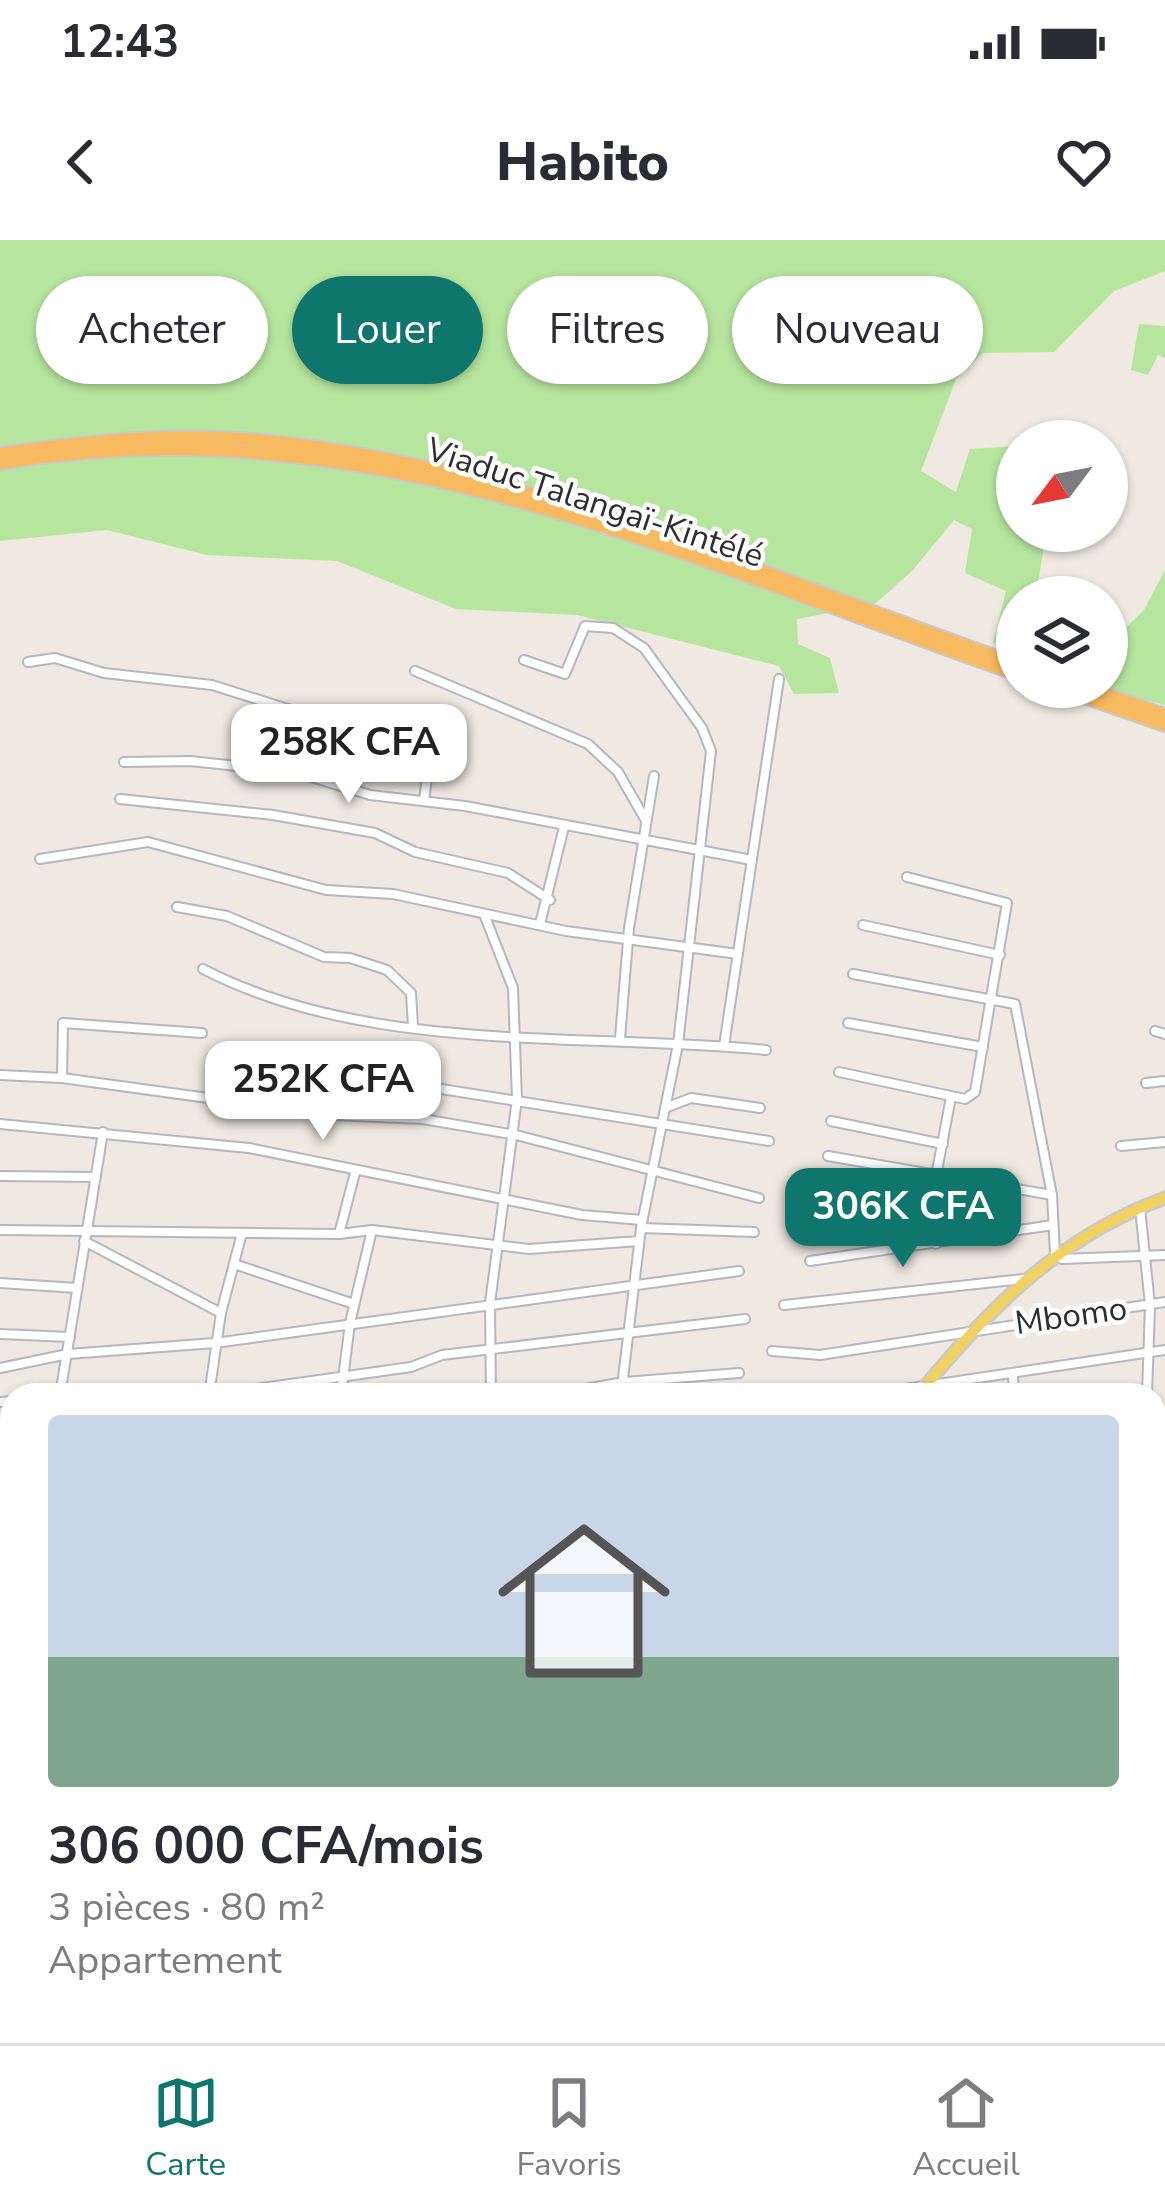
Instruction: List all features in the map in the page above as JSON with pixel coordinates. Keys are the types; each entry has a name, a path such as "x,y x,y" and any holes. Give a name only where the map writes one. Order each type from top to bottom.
{"highway":[{"name":"Viaduc Talangaï-Kintélé","path":"0,454 128,439 220,438 423,465 536,495 996,657"},
{"name":"Viaduc Talangaï-Kintélé","path":"0,464 69,453 184,447 260,450 380,466 552,511 996,667"},
{"path":"1128,702 1165,715"},
{"path":"1115,708 1165,725"}],"main road":[{"path":"928,1383 1023,1279 1055,1254 1165,1198"}],"street":[{"path":"524,659 566,674 582,632 593,623 622,632 644,648 702,728 711,751 678,1043 641,1224 624,1382"},
{"path":"28,662 55,658 104,673 212,685 357,724 420,752 427,777 424,801"},
{"path":"415,671 588,744 618,772 645,819"},
{"path":"724,1046 779,679"},
{"path":"237,740 295,772"},
{"path":"124,762 190,760 295,772 370,795 752,860"},
{"path":"620,1039 628,939 654,776"},
{"path":"120,800 273,814 375,833 427,855 508,874 550,900"},
{"path":"540,924 550,900 564,827"},
{"path":"40,859 148,842 326,890 393,894 540,924 738,954"},
{"path":"838,1072 951,1097 965,1099 975,1092 1009,910 1002,898 907,877"},
{"path":"177,907 227,916 324,956 350,958 387,970 410,992 413,1026"},
{"path":"484,914 509,973 517,1099 516,1135 490,1303 491,1383"},
{"path":"863,925 1000,956"},
{"path":"203,969 254,996 315,1015 766,1050"},
{"path":"853,974 1015,1004 1052,1195 1055,1254 1070,1261 1165,1256"},
{"path":"848,1022 983,1047"},
{"path":"62,1078 63,1023 202,1033"},
{"path":"0,1076 62,1078 332,1114 423,1119 516,1135 759,1198"},
{"path":"1146,1083 1165,1081"},
{"path":"416,1085 660,1120 769,1141"},
{"path":"936,1244 936,1176 951,1097"},
{"path":"665,1108 691,1098 760,1108"},
{"path":"831,1121 943,1144"},
{"path":"0,1124 249,1148 355,1173 507,1197 583,1215 754,1232"},
{"path":"62,1383 103,1132"},
{"path":"1121,1146 1165,1142"},
{"path":"828,1156 1052,1195"},
{"path":"339,1234 355,1173"},
{"path":"0,1176 96,1177"},
{"path":"828,1207 934,1224"},
{"path":"1140,1208 1150,1305 1148,1383"},
{"path":"810,1261 1053,1226"},
{"path":"0,1230 85,1236 372,1230 568,1249 639,1241"},
{"path":"341,1383 372,1230"},
{"path":"211,1383 221,1313 242,1233"},
{"path":"85,1236 221,1313"},
{"path":"234,1264 354,1304"},
{"path":"0,1368 68,1354 215,1343 739,1271"},
{"path":"784,1305 1023,1279"},
{"path":"0,1283 77,1288"},
{"name":"Mbomo","path":"772,1351 820,1355 1165,1302"},
{"path":"293,1383 419,1365 442,1355 745,1319"},
{"path":"0,1334 70,1337"},
{"path":"970,1383 1165,1350"},
{"path":"618,1383 739,1373"},
{"path":"1013,1376 1013,1383"}],"green space":[{"path":"0,240 1165,240 1165,271 1114,291 1054,352 983,353 983,276 732,276 732,384 954,384 921,471 956,492 970,449 996,447 996,552 1043,552 1039,576 996,576 996,587 965,573 972,529 954,520 912,571 875,604 797,619 798,644 830,658 839,693 794,694 779,666 577,615 456,609 337,561 207,555 107,530 0,541"},
{"path":"1139,324 1165,326 1165,358 1158,355 1148,375 1131,370"},
{"path":"1165,570 1165,705 1128,695 1128,626 1144,610"}]}
